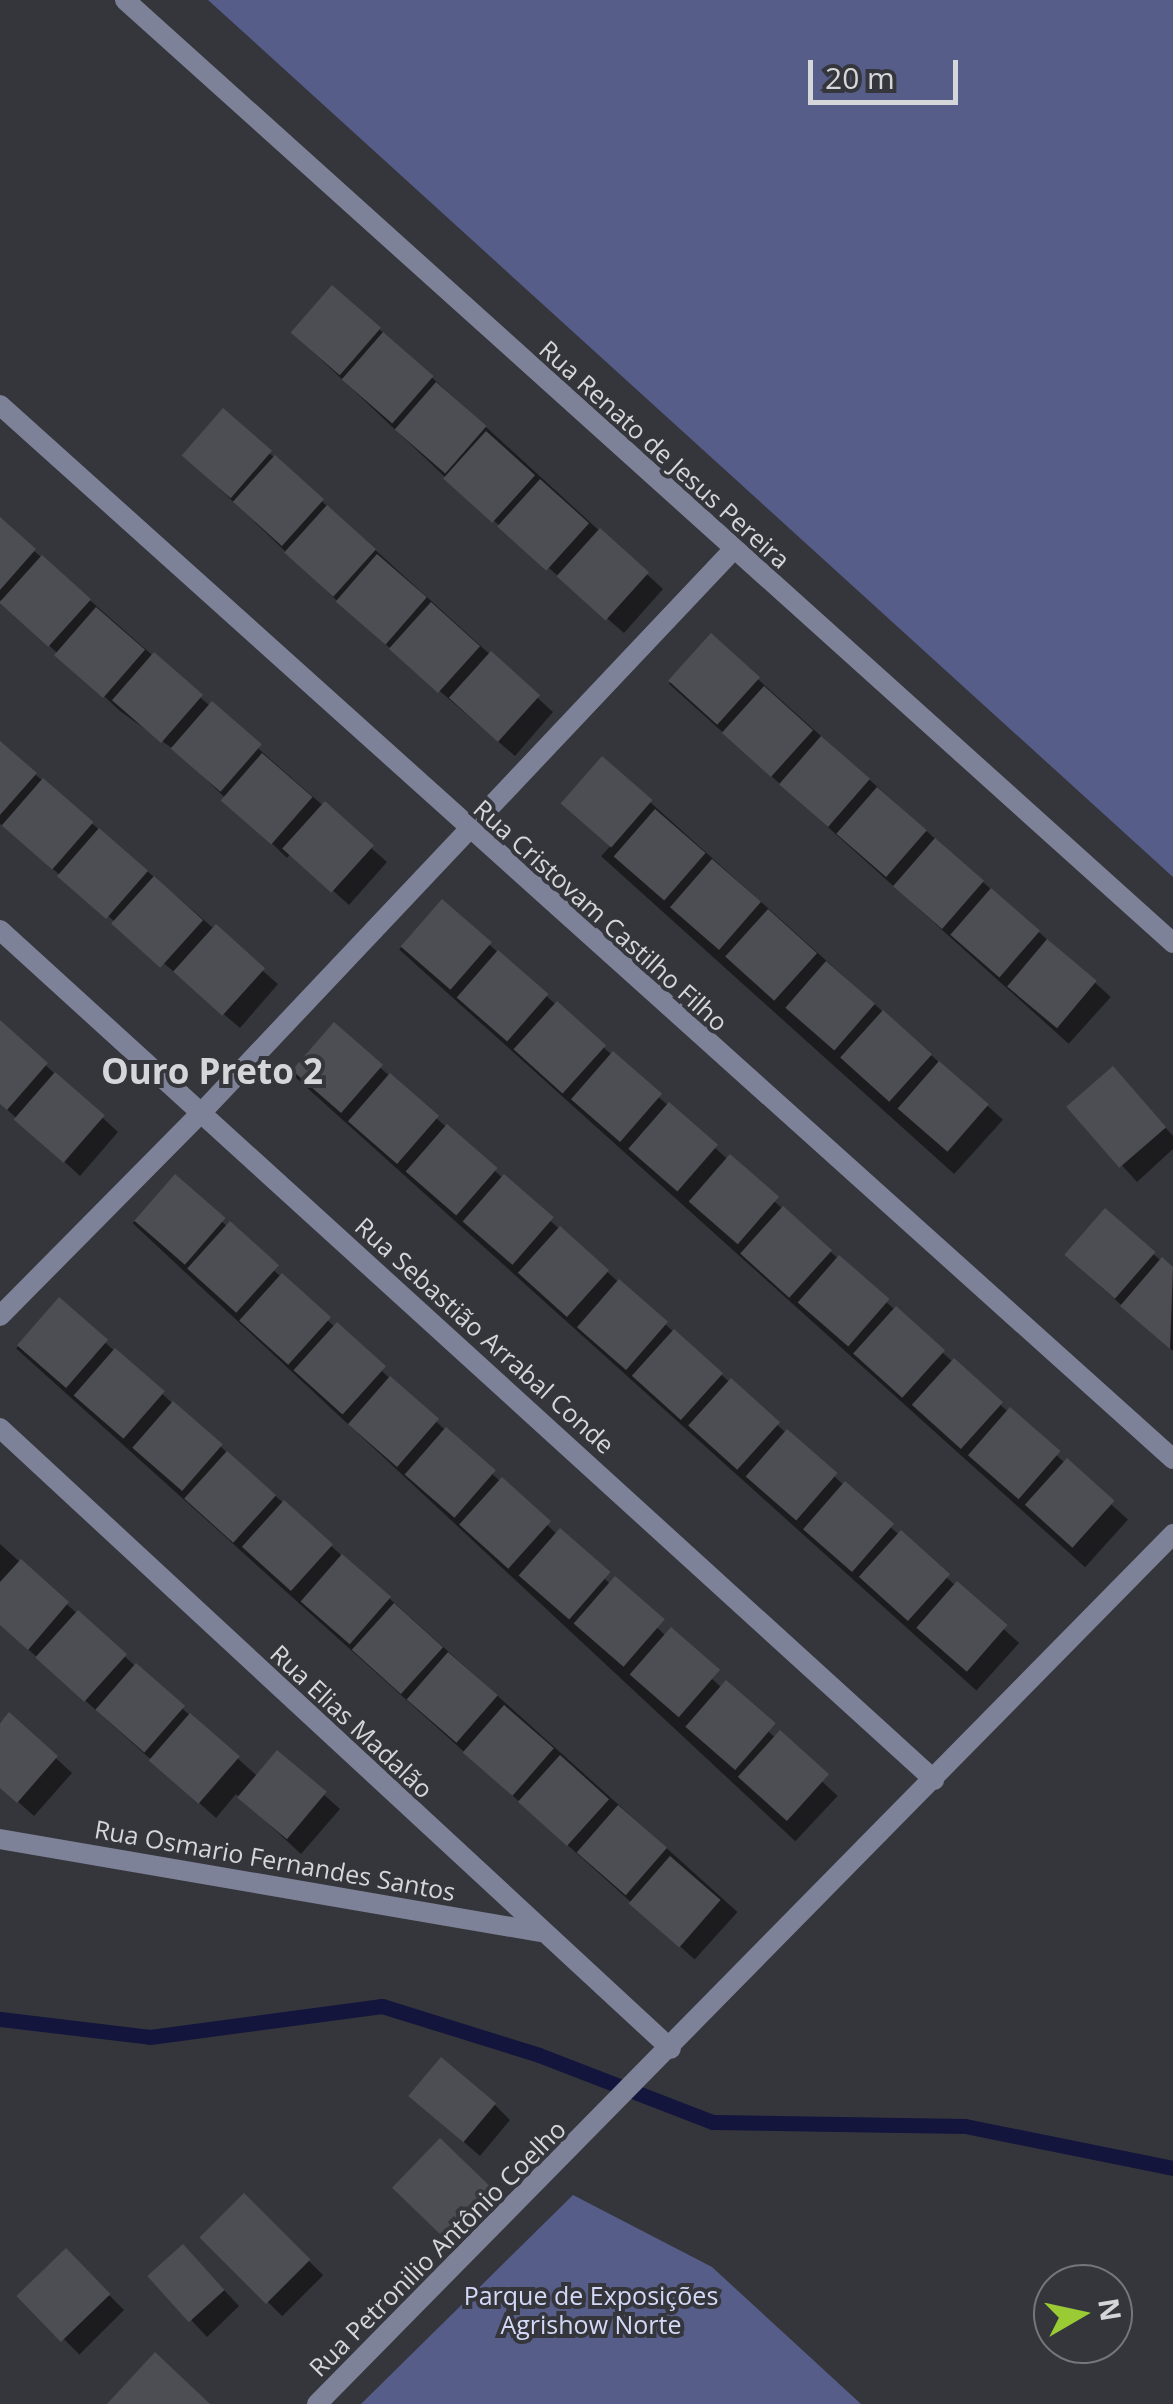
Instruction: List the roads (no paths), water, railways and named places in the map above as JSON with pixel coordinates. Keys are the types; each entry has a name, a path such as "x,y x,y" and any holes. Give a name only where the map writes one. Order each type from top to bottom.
{"street":[{"name":"Rua Renato de Jesus Pereira","path":"125,0 1173,943"},
{"name":"Rua Cristovam Castilho Filho","path":"0,404 466,828 1173,1460"},
{"path":"0,1316 203,1112 466,828 732,550"},
{"name":"Rua Sebastião Arrabal Conde","path":"0,930 934,1780"},
{"name":"Rua Elias Madalão","path":"0,1428 671,2049"},
{"name":"Rua Petronilio Antônio Coelho","path":"316,2404 594,2128 1173,1534"},
{"name":"Rua Osmario Fernandes Santos","path":"0,1838 542,1932"}],"waterway":[{"path":"0,2019 150,2037 382,2006 539,2055 713,2122 965,2126 1173,2168"}],"district":[{"name":"Ouro Preto 2","path":"212,1071"}],"park label":[{"name":"Parque de Exposições Agrishow Norte","path":"591,2310"}]}
